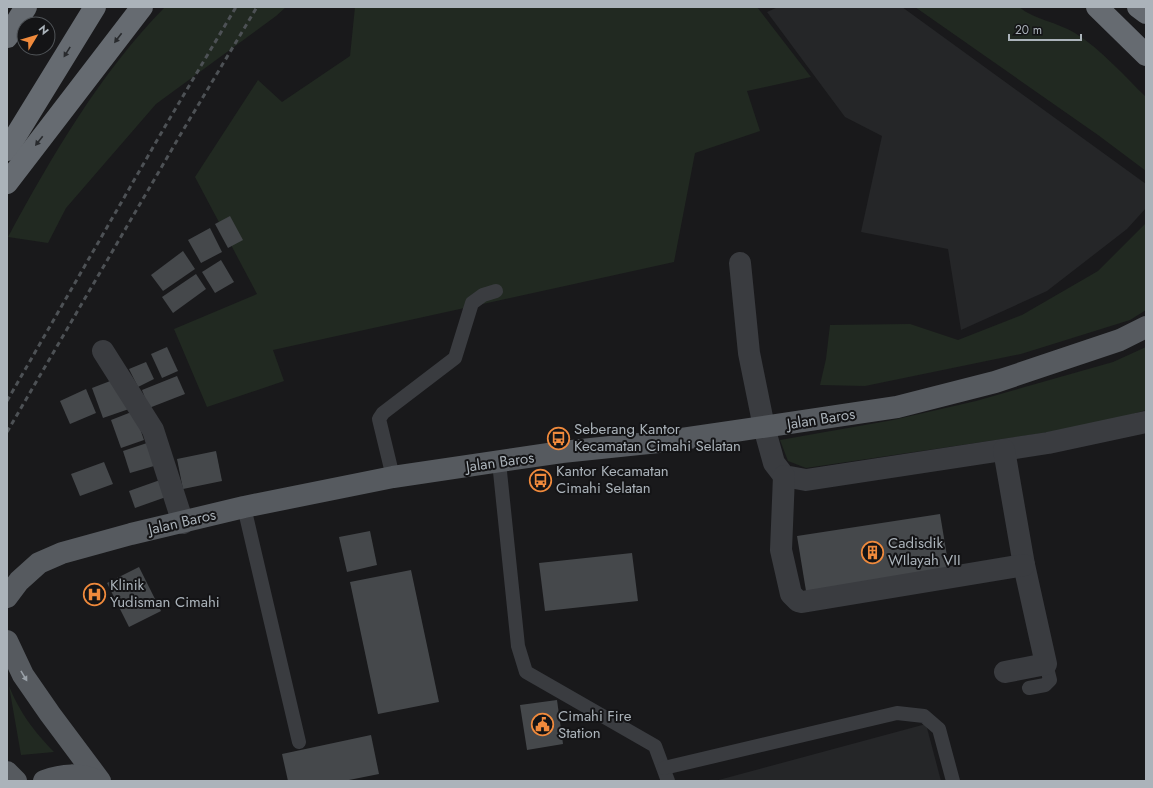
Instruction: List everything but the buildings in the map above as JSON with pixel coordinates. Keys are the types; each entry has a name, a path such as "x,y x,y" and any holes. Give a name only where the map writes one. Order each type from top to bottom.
{"highway":[{"path":"7,37 26,7"},
{"path":"7,150 95,7"},
{"path":"7,183 142,7"},
{"path":"1090,7 1125,35"},
{"path":"1097,7 1146,55"}],"main road":[{"name":"Jalan Baros","path":"7,597 20,581 39,563 62,553 131,534 183,523 244,507 393,477 562,452 668,441 764,428 897,407 995,382 1120,340 1146,327"},
{"path":"7,641 23,675 99,781"},
{"path":"7,772 16,781"},
{"path":"44,781 58,776 72,774 87,776 99,781"}],"street":[{"path":"740,263 749,353 764,428 774,463 784,476 781,550 791,594 798,601 802,602 1024,565"},
{"path":"103,351 153,430 183,523"},
{"path":"784,476 806,480 1048,443 1146,422"},
{"path":"1004,450 1024,565 1046,664 1005,672"}],"lane":[{"path":"393,477 379,419 383,413 455,358 472,303 483,295 496,291"},
{"path":"499,462 518,646 526,672 654,746 666,775 897,713 924,716 939,730 953,781"},
{"path":"244,507 299,742"},
{"path":"1029,688 1046,685 1050,680 1046,664"}],"shaded area":[{"path":"165,7 286,7 276,16 156,104 66,208 48,243 8,237 60,146 98,87 119,59"},
{"path":"355,7 757,7 811,77 747,91 760,131 695,153 674,262 273,350 284,381 207,407 174,329 257,294 195,177 258,80 282,102 350,56"},
{"path":"778,7 902,7 1146,184 1146,208 1127,229 1047,291 961,330 948,249 861,232 882,136 845,117 767,12"},
{"path":"915,7 1019,7 1032,15 1068,29 1085,40 1103,55 1146,97 1146,171 1098,135"},
{"path":"1146,223 1146,310 1130,320 1021,354 865,386 820,385 826,359 830,325 910,324 958,340 1022,315 1098,271"},
{"path":"1146,347 1146,410 1097,425 806,468 788,461 780,440 893,420 976,401 1113,362"},
{"path":"9,686 28,721 54,752 21,755"},
{"path":"926,724 941,781 715,781"}],"railway":[{"path":"7,401 167,123 236,7"},
{"path":"7,432 182,132 257,7"}],"place":[{"name":"Seberang Kantor Kecamatan Cimahi Selatan","path":"558,438"},
{"name":"Kantor Kecamatan Cimahi Selatan","path":"540,480"},
{"name":"Cadisdik WIlayah VII","path":"873,552"},
{"name":"Klinik Yudisman Cimahi","path":"94,594"},
{"name":"Cimahi Fire Station","path":"542,725"}]}
